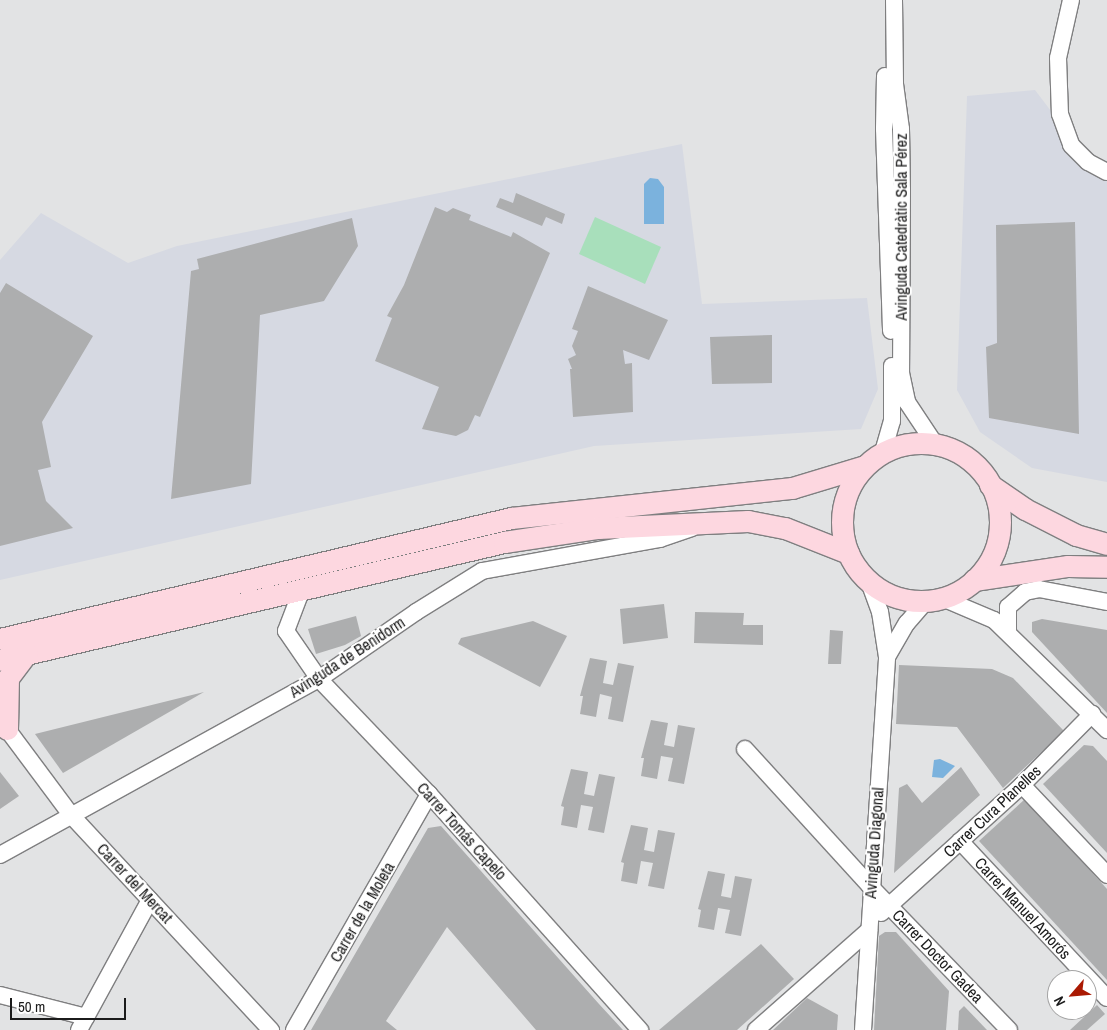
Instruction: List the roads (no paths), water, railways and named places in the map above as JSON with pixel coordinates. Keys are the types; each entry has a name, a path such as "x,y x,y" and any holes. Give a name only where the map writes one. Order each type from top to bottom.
{"main road":[{"path":"1107,544 1076,535 1051,522 990,485 967,458 934,444 917,443 883,452 865,466 854,480 844,507 843,535 848,553 869,582 896,597 934,600 974,580 1068,566 1107,567"},
{"path":"0,639 511,518 792,488 865,466"},
{"path":"974,580 986,567 998,535 996,501 990,485"},
{"path":"0,660 504,542 598,528 715,520 776,526 848,553"},
{"path":"3,724 8,678 27,654"}],"street":[{"name":"Avinguda Catedràtic Sala Pérez","path":"883,452 892,421 884,129 884,0"},
{"name":"Avinguda Catedràtic Sala Pérez","path":"894,0 895,84 901,128 901,373 907,402 934,444"},
{"path":"1071,0 1058,58 1060,114 1071,145 1088,162 1107,172"},
{"name":"Avinguda de Benidorm","path":"0,855 320,679 416,612 482,571 660,539 715,520"},
{"name":"Avinguda Diagonal","path":"863,1030 870,886 887,657 880,612 869,582"},
{"name":"Carrer Tomás Capelo","path":"302,589 286,631 320,679 429,794 640,1030"},
{"path":"1008,631 1008,607 1025,592 1039,589 1107,602"},
{"path":"934,600 978,612 1008,631 1107,730"},
{"name":"Avinguda Diagonal","path":"887,657 907,623 934,600"},
{"name":"Carrer Cura Planelles","path":"756,1030 1022,785 1092,714"},
{"name":"Carrer del Mercat","path":"3,724 71,815 272,1030"},
{"name":"Carrer Doctor Gadea","path":"745,749 870,886 1009,1030"},
{"path":"1022,785 1107,874"},
{"name":"Carrer de la Moleta","path":"294,1030 429,794"},
{"name":"Carrer Manuel Amorós","path":"960,841 1107,998"},
{"path":"0,995 82,1023 150,900"}],"water":[{"path":"650,178 658,179 664,187 664,224 644,224 644,184"},
{"path":"940,759 955,766 943,778 932,777 934,760"}]}
